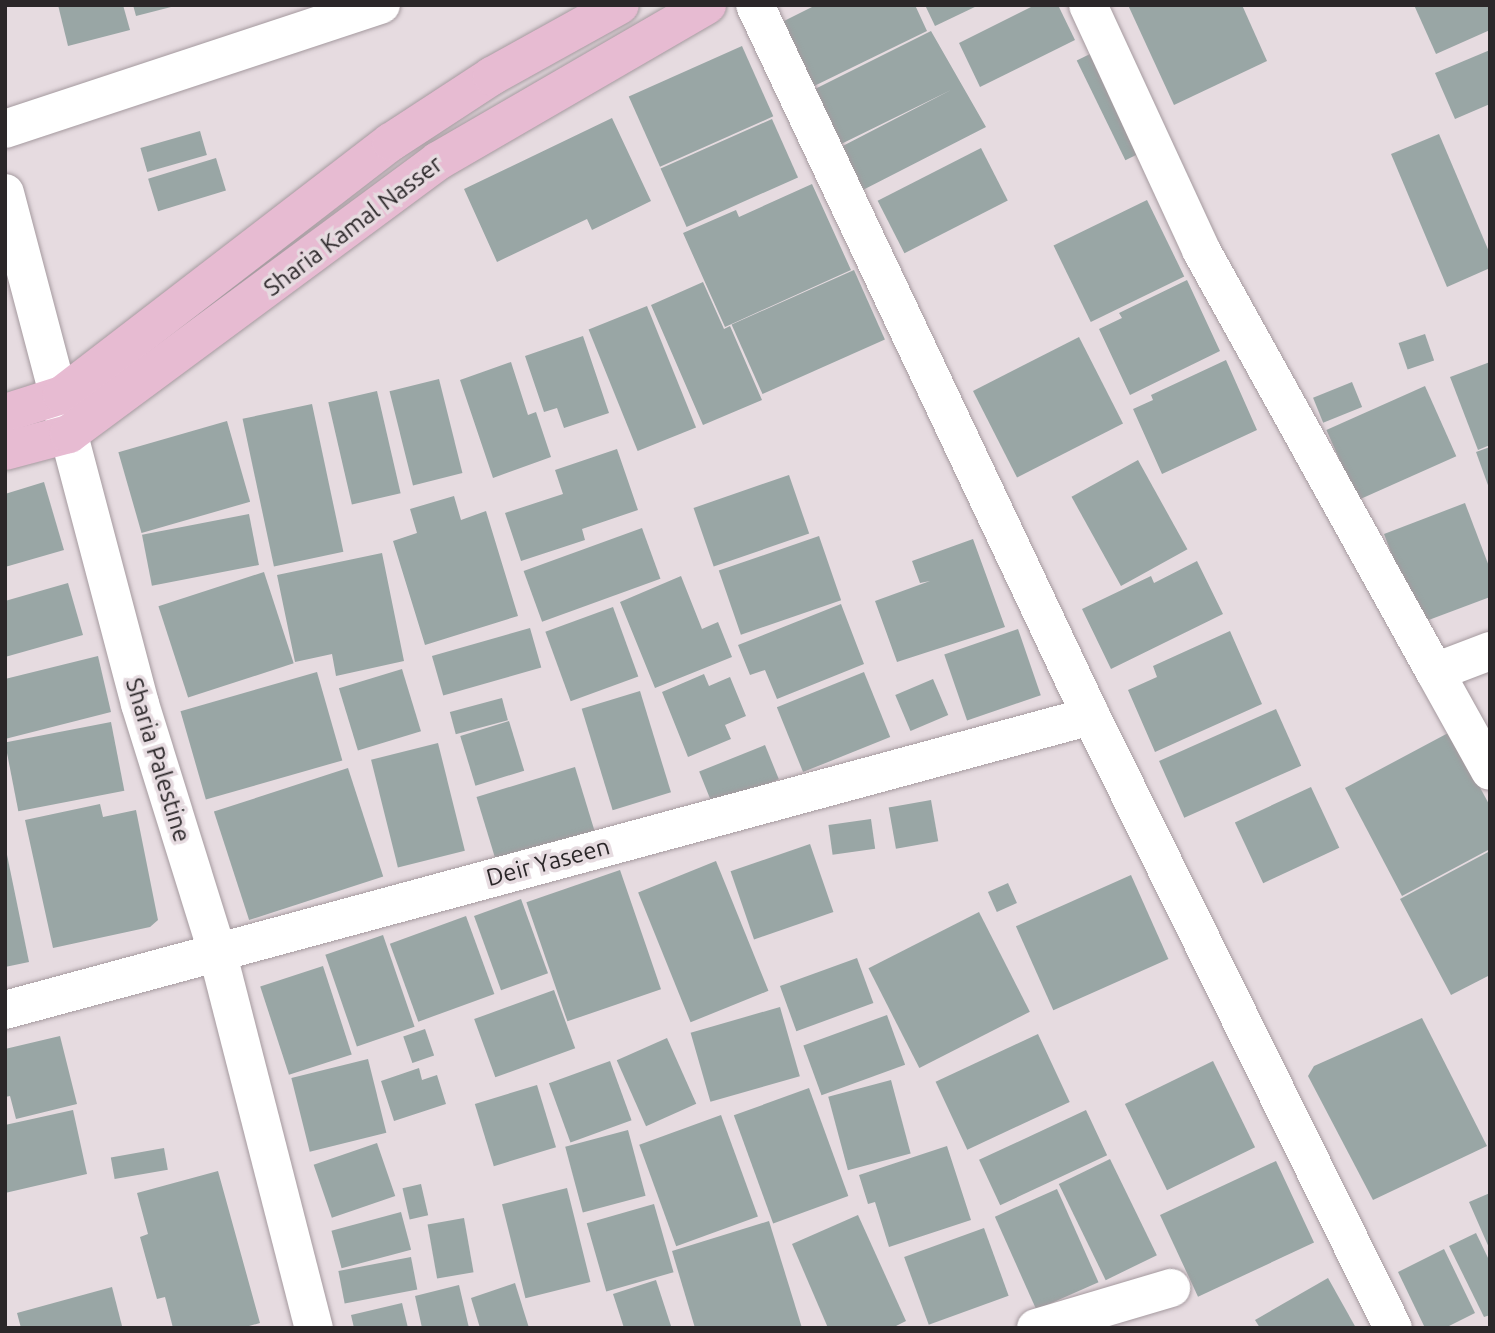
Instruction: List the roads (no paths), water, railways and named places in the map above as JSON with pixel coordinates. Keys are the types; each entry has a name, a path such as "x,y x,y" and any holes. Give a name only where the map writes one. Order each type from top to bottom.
{"main road":[{"name":"Sharia Kamal Nasser","path":"5,413 62,395 391,142 492,76 620,5"},
{"name":"Sharia Kamal Nasser","path":"5,452 69,434 438,161 707,5"}],"street":[{"path":"5,128 381,5"},
{"path":"755,5 1091,716 1394,1328"},
{"path":"1088,5 1201,250 1490,771"},
{"name":"Sharia Palestine","path":"5,192 62,395 69,434 140,704 217,951 314,1328"},
{"path":"1435,672 1490,651"},
{"name":"Deir Yaseen","path":"5,1010 1091,716"},
{"path":"1036,1328 1171,1288"}]}
